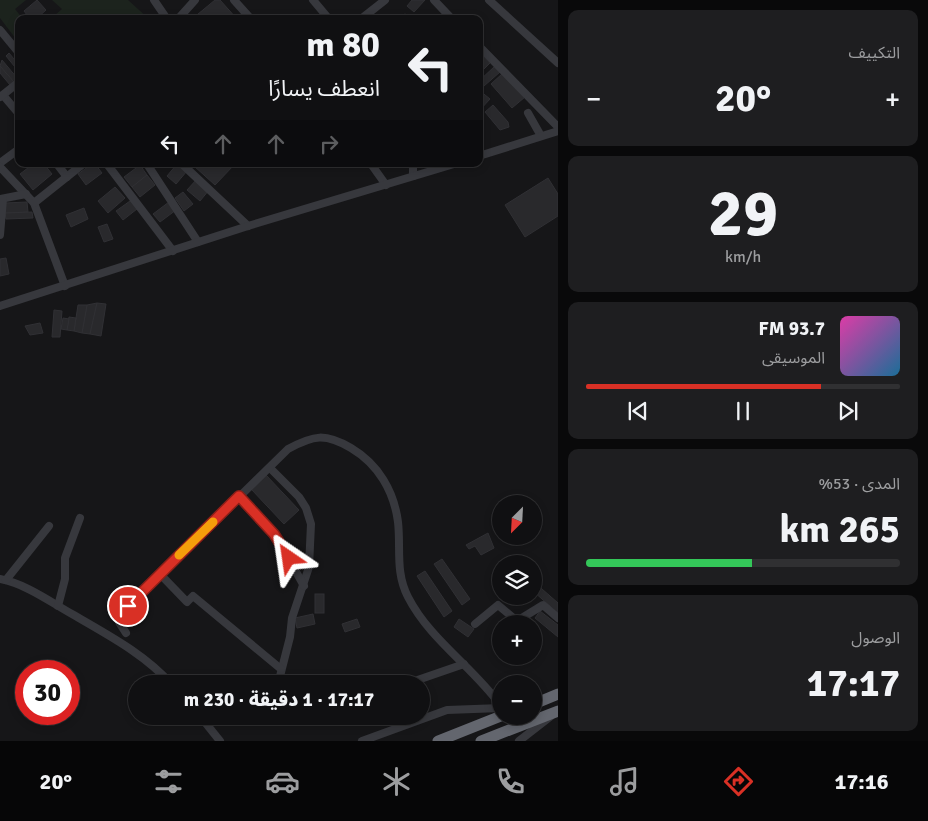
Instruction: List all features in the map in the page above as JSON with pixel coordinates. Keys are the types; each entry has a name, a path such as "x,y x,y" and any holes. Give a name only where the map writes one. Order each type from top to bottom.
{"highway":[{"path":"542,701 558,694"},
{"path":"481,741 557,712"},
{"path":"438,741 492,720"}],"street":[{"path":"154,0 164,15"},
{"path":"182,15 196,0"},
{"path":"313,0 326,15"},
{"path":"366,15 385,0"},
{"path":"434,0 448,15"},
{"path":"489,0 558,63"},
{"path":"238,1 248,15"},
{"path":"0,30 15,48"},
{"path":"483,50 558,127"},
{"path":"15,85 1,96 15,110"},
{"path":"528,112 541,136"},
{"path":"483,155 558,131"},
{"path":"15,152 0,165 34,203 65,286"},
{"path":"59,167 67,177"},
{"path":"34,203 79,167"},
{"path":"109,167 173,251"},
{"path":"149,167 198,242"},
{"path":"185,167 248,226"},
{"path":"373,167 386,185"},
{"path":"413,167 413,176"},
{"path":"0,306 248,226 444,167"},
{"path":"0,235 1,199 26,194"},
{"path":"126,633 119,622 121,614 160,574 288,449 310,438 324,437 338,440 364,455 384,478 392,497 398,522 401,580 407,595 427,626 492,694"},
{"path":"270,468 299,498 309,516 309,566 292,618 290,637 280,675"},
{"path":"239,496 280,543 304,586"},
{"path":"58,606 65,579 65,558 80,518"},
{"path":"50,526 3,579 21,585 119,642 164,675"},
{"path":"160,574 188,602 193,596 282,669"},
{"path":"474,624 498,605 517,621 543,606 558,618"},
{"path":"430,676 464,664"},
{"path":"362,741 447,710 492,708"},
{"path":"519,741 557,712"},
{"path":"207,725 220,741"}],"shaded area":[{"path":"0,0 26,0 15,9 20,15 15,15 15,38 0,18"},
{"path":"52,0 128,0 145,15 55,15 62,9"}],"building":[{"path":"37,0 46,10 40,15 27,15 24,11"},
{"path":"215,0 220,0 233,15 197,15"},
{"path":"412,0 425,0 414,12 407,6"},
{"path":"9,53 15,60 15,67 6,56"},
{"path":"483,56 491,62 483,70"},
{"path":"2,60 15,75 15,81 14,82 0,66"},
{"path":"0,66 14,82 10,85 0,73"},
{"path":"495,66 500,72 484,86 483,77"},
{"path":"503,73 525,97 512,108 491,84"},
{"path":"483,93 490,99 483,107"},
{"path":"493,105 508,122 509,127 500,130 485,112"},
{"path":"29,167 46,167 52,174 33,190 20,174"},
{"path":"88,167 97,167 102,173 86,185 78,174"},
{"path":"137,167 141,167 147,175 132,187 124,177"},
{"path":"174,167 181,167 187,171 176,184 167,176"},
{"path":"195,167 232,167 215,185"},
{"path":"147,175 155,185 140,197 132,187"},
{"path":"548,178 558,194 558,216 525,237 505,205"},
{"path":"197,179 209,190 200,201 187,190"},
{"path":"115,187 125,198 108,213 98,201"},
{"path":"183,192 193,204 184,211 175,198"},
{"path":"130,201 137,209 123,220 116,211"},
{"path":"27,202 28,212 5,213 5,203"},
{"path":"169,202 176,210 160,222 153,214"},
{"path":"84,208 88,219 71,227 66,215"},
{"path":"32,212 33,218 6,219 5,213"},
{"path":"107,224 113,239 104,242 98,227"},
{"path":"6,258 9,274 0,276 0,259"},
{"path":"97,303 90,334 82,333 87,305"},
{"path":"97,303 106,304 101,336 90,334"},
{"path":"78,305 87,305 82,333 74,331"},
{"path":"54,310 62,311 60,337 52,337"},
{"path":"69,317 76,318 74,331 67,330"},
{"path":"63,318 69,319 67,330 61,329"},
{"path":"40,323 43,333 30,335 25,326"},
{"path":"266,475 299,510 284,524 251,489"},
{"path":"488,533 494,548 481,555 475,546 469,549 466,545"},
{"path":"442,559 470,599 462,605 434,564"},
{"path":"425,571 452,611 444,617 417,576"},
{"path":"542,589 558,603 558,613 542,599"},
{"path":"315,594 324,594 324,613 315,613"},
{"path":"540,611 558,625 558,637 542,624 542,615 537,615"},
{"path":"313,614 315,624 297,628 295,618"},
{"path":"357,619 360,627 345,632 342,624"},
{"path":"459,619 474,629 468,637 454,627"}],"slow traffic":[{"path":"179,555 213,522"}],"route":[{"path":"128,606 239,496 274,534 289,558"}]}
